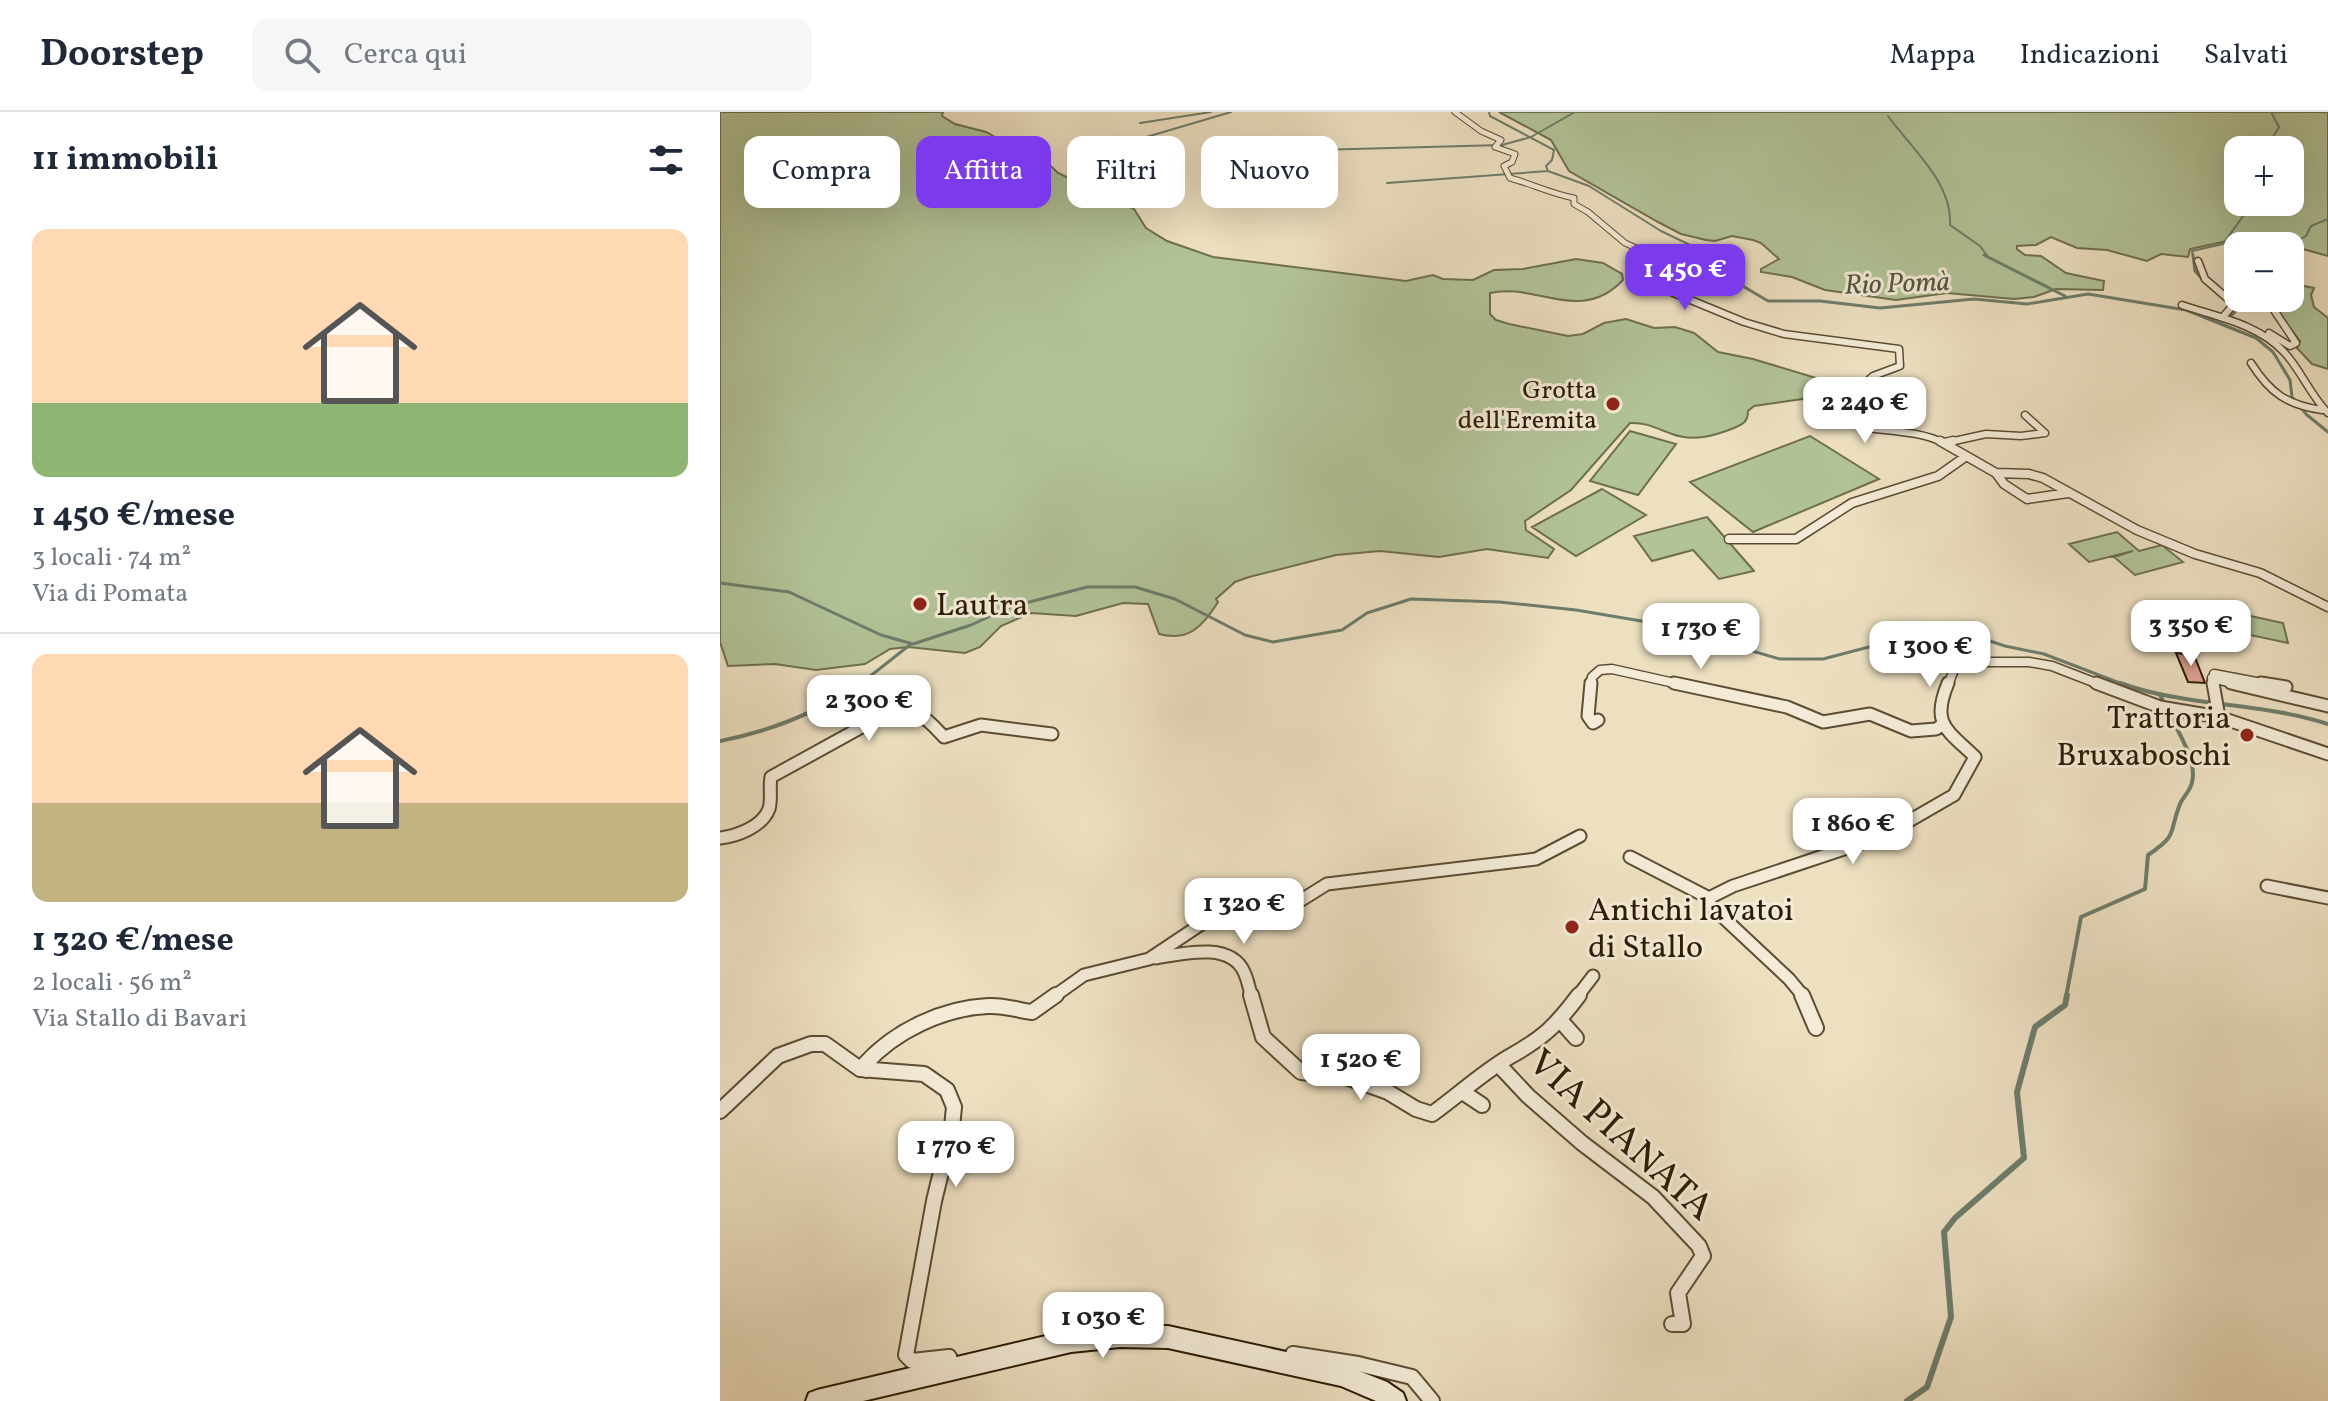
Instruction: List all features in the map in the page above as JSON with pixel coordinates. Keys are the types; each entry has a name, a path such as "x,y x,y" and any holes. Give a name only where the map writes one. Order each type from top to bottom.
{"street":[{"path":"1455,112 1481,131 1501,140 1495,147 1515,154 1512,162 1505,165 1508,175 1553,194 1574,198 1574,204 1588,211 1612,235 1658,257 1667,271 1660,282 1664,289 1736,319 1784,334 1898,348 1901,364 1873,376 1846,400 1852,416 1863,428 1929,435 1996,473 2017,495 2027,499 2070,493"},
{"path":"2198,261 2205,279 2234,304 2223,317"},
{"path":"2182,305 2223,317 2252,330 2285,353 2303,384 2326,412"},
{"path":"2252,330 2265,331 2294,345 2294,336 2274,312"},
{"path":"2251,363 2267,387 2290,406 2326,412"},
{"path":"1945,443 1986,434 2021,436 2045,433 2025,415"},
{"path":"1729,539 1801,537 1852,503 1940,475 1965,457"},
{"path":"1996,473 2043,478 2137,530 2195,554 2260,573 2328,607"},
{"path":"1630,857 1655,867 1686,892 1709,898 1733,886 1883,836 1954,795 1975,757 1942,725 1939,705 1957,662 2029,662 2062,667 2165,708 2218,712 2328,754"},
{"path":"1598,720 1593,723 1588,716 1592,677 1600,670 1612,669 1787,707 1823,722 1870,714 1911,731 1936,729 1942,725"},
{"path":"2218,712 2213,694 2212,678 2215,673 2286,687"},
{"path":"2212,678 2328,706"},
{"path":"720,838 744,831 766,814 771,777 892,710 920,712 944,737 981,725 1052,734"},
{"path":"1149,959 1245,897 1295,904 1331,883 1371,881 1477,864 1540,858 1580,836"},
{"path":"2267,886 2328,898"},
{"path":"1709,898 1710,905 1772,962 1806,1000 1816,1028"},
{"path":"866,1070 865,1064 882,1046 939,1018 979,1006 1032,1012 1084,975 1198,951 1238,963 1244,971 1263,1037 1301,1072 1346,1077 1388,1092 1416,1109 1432,1114 1509,1057 1524,1053 1560,1020 1593,976"},
{"path":"1560,1020 1576,1038"},
{"path":"720,1111 778,1056 797,1047 825,1044 855,1066 866,1070 932,1077 947,1090 954,1107 906,1355 912,1361 949,1357 954,1371"},
{"name":"VIA PIANATA","path":"1499,1065 1528,1096 1582,1143 1653,1197 1699,1246 1703,1256 1677,1290 1677,1305 1683,1324 1672,1324"},
{"path":"1464,1093 1482,1105"},
{"path":"817,1401 1071,1341 1120,1336 1168,1337 1341,1375 1379,1390 1395,1401"},
{"path":"1262,1358 1264,1350 1358,1364 1412,1377 1432,1401"}],"green space":[{"path":"720,112 943,112 942,116 955,124 993,136 916,136 916,208 1051,208 1051,166 1067,177 1067,208 1132,208 1146,228 1167,241 1213,257 1406,281 1433,275 1443,279 1473,280 1494,270 1523,269 1576,259 1603,263 1622,274 1623,280 1607,293 1574,301 1507,291 1490,293 1490,314 1496,320 1509,324 1568,336 1626,319 1654,328 1675,327 1694,333 1718,352 1816,378 1841,379 1847,384 1824,396 1754,406 1742,424 1703,437 1688,438 1630,423 1571,490 1525,521 1526,530 1554,549 1548,558 1487,549 1439,557 1380,551 1336,555 1235,582 1216,599 1218,602 1201,625 1179,636 1159,634 1148,604 1123,603 1076,616 1031,613 1001,626 980,647 965,653 908,647 890,649 865,664 816,670 775,664 728,666 720,642"},
{"path":"1499,112 2328,112 2328,256 2304,249 2304,232 2224,232 2224,242 2190,249 2188,257 2161,254 2147,261 2107,250 2077,248 2051,237 2036,245 2017,246 2017,249 2025,255 2041,256 2066,273 2104,281 2103,290 2056,289 2034,297 2014,299 1947,293 1896,300 1825,290 1792,277 1761,272 1761,269 1779,259 1761,243 1732,236 1715,241 1681,234 1569,171 1551,140"},
{"path":"2304,286 2314,288 2311,295 2314,307 2328,318 2328,369 2312,364 2297,348 2300,341 2278,312 2304,312"},
{"path":"1630,431 1676,444 1638,495 1590,481"},
{"path":"1810,436 1879,479 1753,532 1690,482"},
{"path":"1602,489 1646,515 1576,556 1532,527"},
{"path":"1707,517 1754,571 1719,579 1693,550 1652,561 1634,536"},
{"path":"2117,532 2139,551 2162,545 2183,562 2135,575 2114,557 2133,551 2089,562 2069,544"},
{"path":"2214,608 2283,623 2288,643 2217,628"}],"building":[{"path":"2176,653 2194,655 2205,683 2188,682"}],"waterway":[{"path":"1140,123 1211,112"},
{"path":"1150,136 1231,112"},
{"name":"Rio Pomà","path":"1489,112 1490,116 1530,137"},
{"path":"1530,137 1575,112"},
{"path":"2271,112 2279,127 2274,136"},
{"path":"1888,116 1938,180 1945,195 1950,225 1980,246 1988,257"},
{"path":"1338,149 1502,145 1530,137"},
{"name":"Rio Pomà","path":"1530,137 1554,150 1552,160 1546,166 1548,171"},
{"path":"1387,183 1548,171"},
{"name":"Rio Pomà","path":"1548,171 1589,186 1661,231 1715,257"},
{"path":"2193,257 2192,251 2223,244 2243,216"},
{"path":"2304,237 2311,226 2328,219"},
{"name":"Rio Pomà","path":"1713,255 1730,268 1741,285 1768,301 1820,301 1880,308 1974,299 2027,304 2088,294 2186,310 2256,338 2273,352 2290,380 2292,397 2307,415 2328,432"},
{"path":"1984,255 2065,296"},
{"path":"2193,255 2195,271 2205,282"},
{"path":"2231,316 2235,312"},
{"path":"720,583 789,592 881,635 913,644 971,625 1010,607 1087,587 1135,587 1175,599 1245,635 1273,642 1342,630 1367,613 1411,599 1499,602 1576,610 1659,624 1780,659 1823,659 1888,642 1924,627 1944,626 2005,646 2044,654 2125,685"},
{"path":"860,684 911,644"},
{"path":"2120,683 2145,691 2276,712 2328,724"},
{"path":"720,741 794,719 860,684"},
{"path":"2066,997 2081,917 2145,889 2148,855 2169,838 2180,804 2191,785 2193,772 2187,749 2160,694"},
{"path":"1907,1401 1927,1387 1951,1317 1944,1232 1955,1218 2024,1158 2017,1092 2035,1027 2065,1005 2067,995"}],"place":[{"name":"Grotta dell'Eremita","path":"1613,404"},
{"name":"Lautra","path":"920,604"},
{"name":"Trattoria Bruxaboschi","path":"2247,735"},
{"name":"Antichi lavatoi di Stallo","path":"1572,927"}]}
